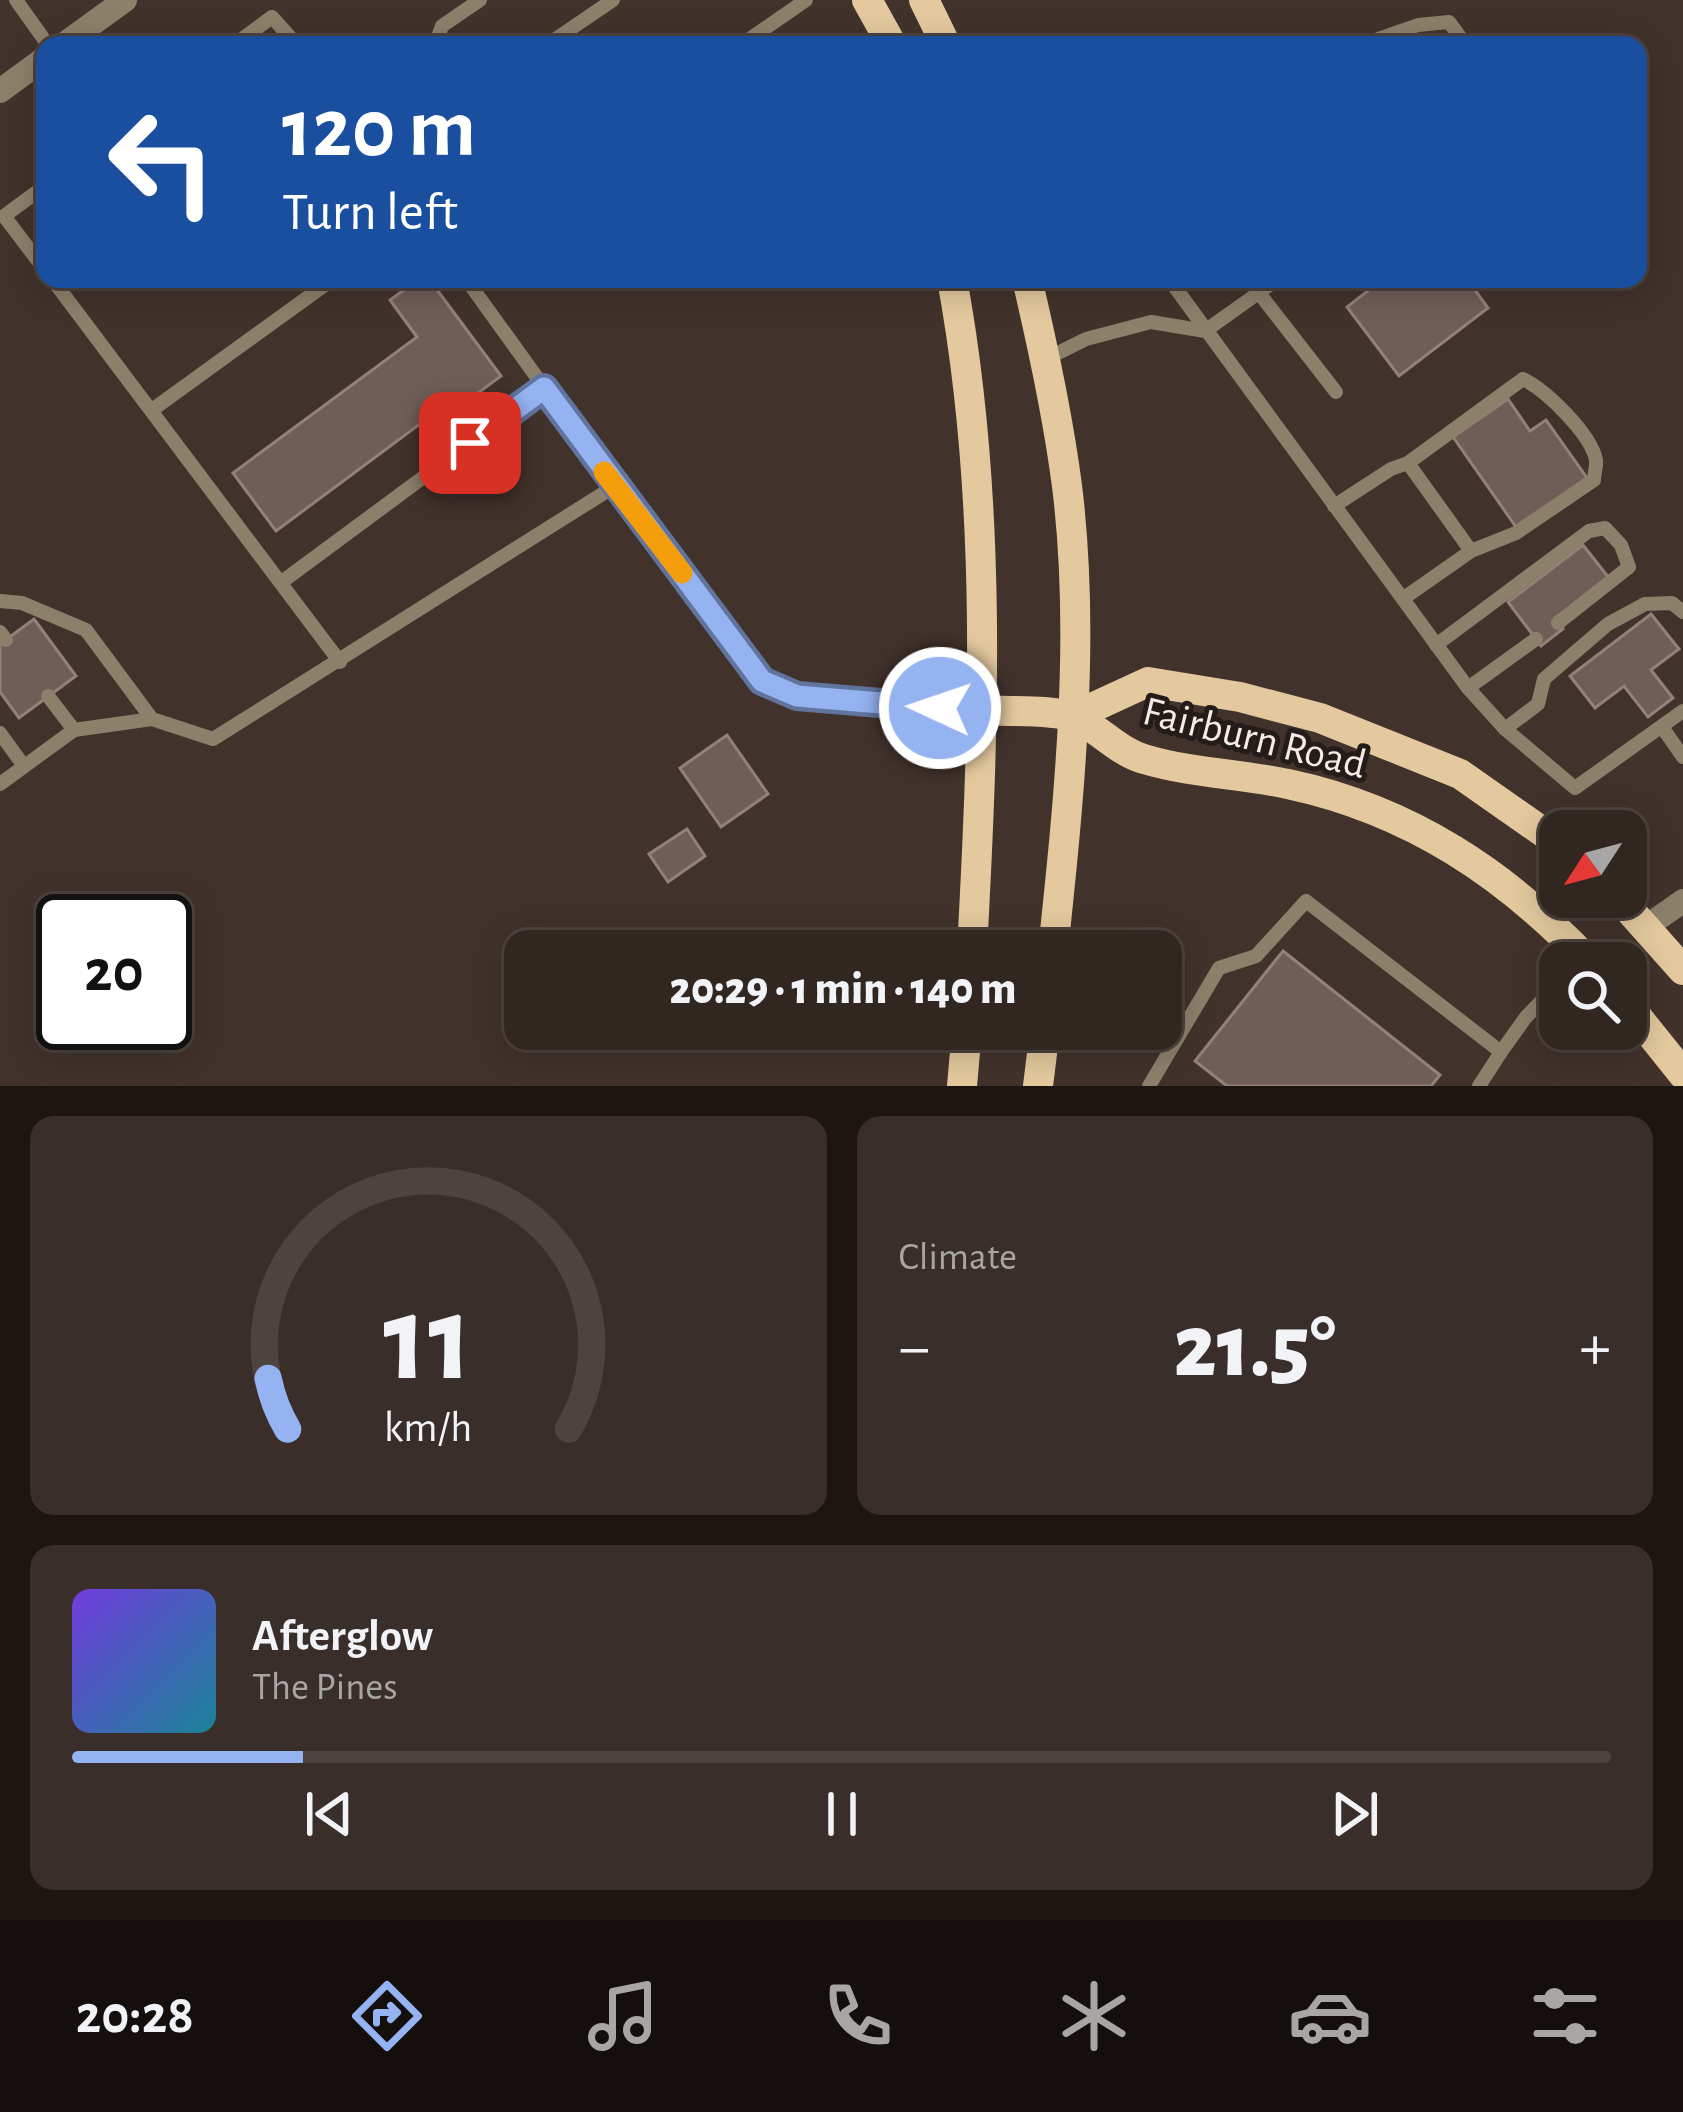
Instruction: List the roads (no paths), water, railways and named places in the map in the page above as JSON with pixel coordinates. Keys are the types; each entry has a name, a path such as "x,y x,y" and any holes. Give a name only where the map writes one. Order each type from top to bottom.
{"main road":[{"path":"867,0 887,36"},
{"path":"924,0 942,36"},
{"path":"953,288 970,406 981,549 982,710 973,930"},
{"path":"1029,288 1067,489 1074,623 1072,717 1055,930"},
{"name":"Fairburn Road","path":"1072,717 1148,682 1240,697 1320,718 1460,774 1539,826"},
{"name":"Fairburn Road","path":"982,710 1072,717 1140,759 1352,800 1418,828 1492,874 1544,915 1568,942"},
{"path":"1639,918 1683,970"},
{"path":"1647,1030 1683,1076"},
{"path":"962,1086 966,1050"},
{"path":"1038,1086 1042,1050"}],"street":[{"path":"75,36 125,0"},
{"path":"0,91 36,65"},
{"path":"1647,926 1683,901"}],"lane":[{"path":"16,0 42,36"},
{"path":"439,36 442,26 480,0"},
{"path":"560,36 613,0"},
{"path":"755,36 806,0"},
{"path":"246,36 272,16 289,36"},
{"path":"1387,36 1418,25 1449,22 1459,36"},
{"path":"36,192 1,217 36,259"},
{"path":"59,288 340,662"},
{"path":"152,410 321,288"},
{"path":"472,288 762,681 814,699 982,710"},
{"path":"1175,288 1468,688 1505,729 1575,788 1683,711"},
{"path":"1046,359 1086,339 1151,322 1205,331 1266,288"},
{"path":"1259,293 1336,392"},
{"path":"1334,506 1408,463 1523,379 1546,390 1569,418 1596,458 1594,480 1531,524 1471,551 1404,598"},
{"path":"283,581 544,388"},
{"path":"1408,463 1471,551"},
{"path":"0,784 74,730 152,719 213,739 615,486"},
{"path":"1436,645 1588,532 1605,528 1622,545 1629,567 1558,623"},
{"path":"0,602 22,603 86,630 152,719"},
{"path":"1505,729 1538,704 1544,680 1608,624 1645,604 1672,603 1683,612"},
{"path":"1468,688 1536,639"},
{"path":"48,696 74,730"},
{"path":"1662,728 1683,757"},
{"path":"0,733 24,766"},
{"path":"1148,1086 1219,968 1256,956 1306,901 1501,1052"},
{"path":"1479,1086 1539,1004"},
{"path":"1675,1086 1683,1076"}]}
